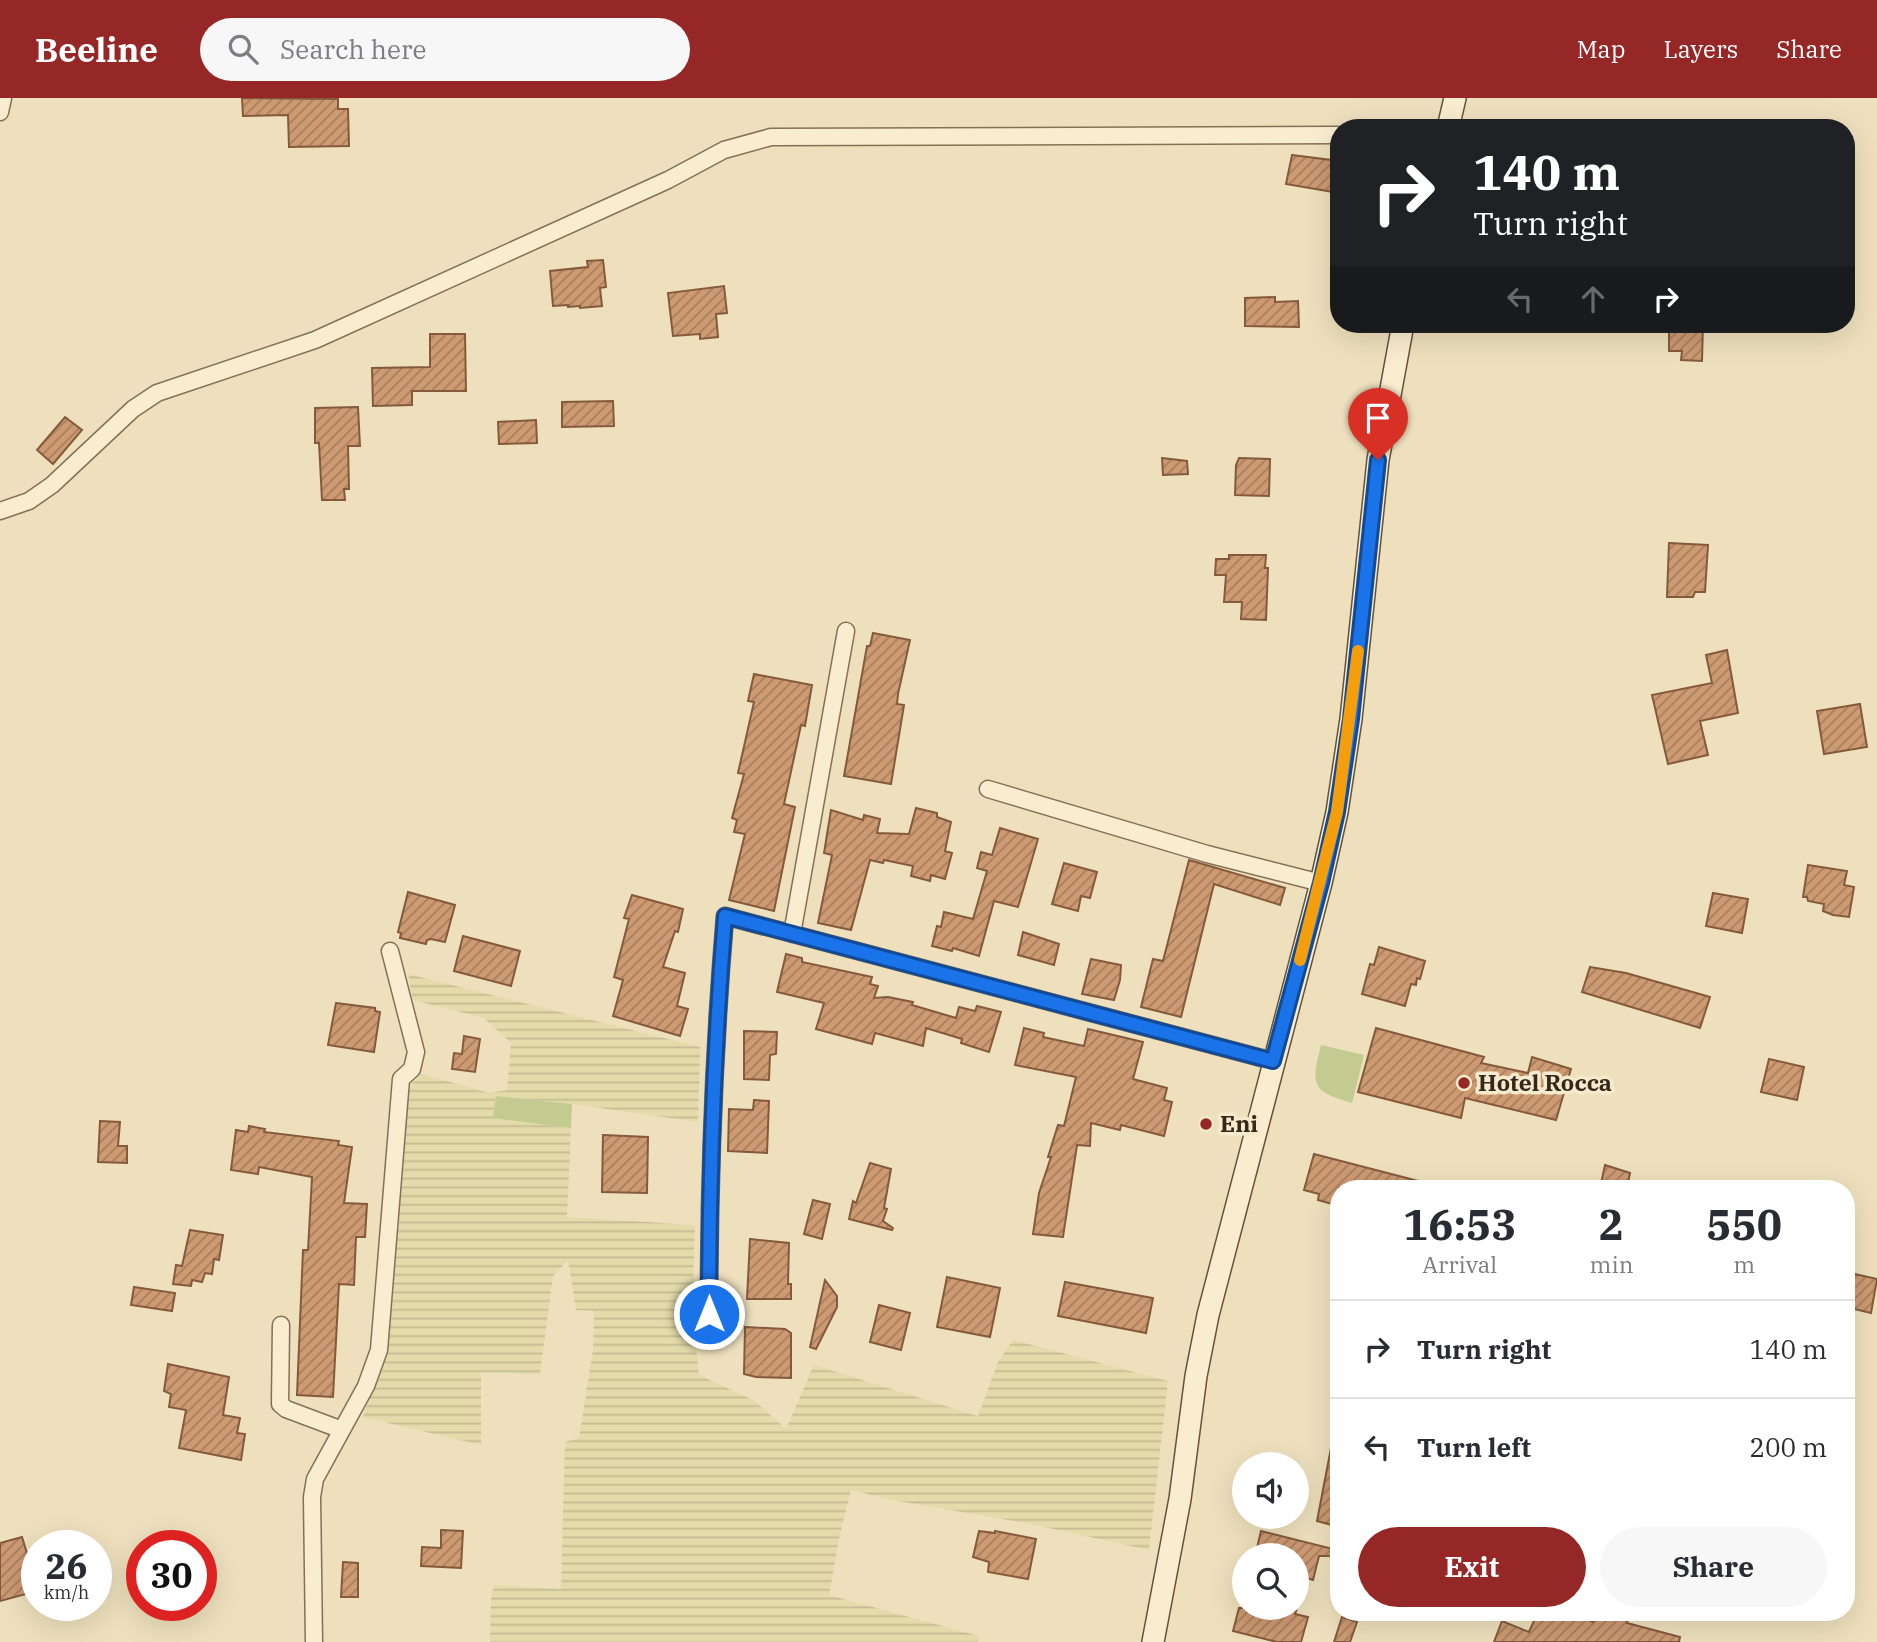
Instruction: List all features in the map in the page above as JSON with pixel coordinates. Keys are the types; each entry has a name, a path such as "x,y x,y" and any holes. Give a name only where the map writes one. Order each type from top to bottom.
{"main road":[{"path":"1450,119 1455,98"},
{"path":"1153,1642 1180,1499 1196,1376 1208,1315 1321,883 1337,812 1351,719 1378,460 1401,333"}],"street":[{"path":"0,112 2,98"},
{"path":"0,511 29,501 52,485 132,409 156,393 315,340 668,180 724,150 771,137 1330,135"},
{"path":"792,934 846,631"},
{"path":"988,789 1207,854 1321,883"},
{"path":"709,1314 709,1216 717,1008 725,916 1273,1061"},
{"path":"314,1642 312,1497 315,1479 366,1386 379,1350 401,1079 412,1069 416,1052 390,951"},
{"path":"281,1325 280,1404 286,1409 342,1430"}],"shaded area":[{"path":"408,974 700,1047 698,1122 496,1096 493,1118 571,1128 567,1217 695,1225 692,1314 699,1375 755,1401 786,1429 814,1365 978,1416 998,1362 1013,1340 1168,1381 1149,1550 1031,1524 892,1500 851,1490 829,1595 979,1636 978,1642 490,1642 494,1585 561,1589 565,1442 579,1438 593,1350 594,1311 576,1310 568,1260 553,1276 540,1374 481,1373 481,1445 363,1417 385,1352 408,1087 422,1074 489,1093 507,1090 511,1043 484,1018 413,1000"}],"green space":[{"path":"1321,1045 1364,1055 1352,1103 1328,1094 1317,1084 1316,1069"},
{"path":"496,1096 572,1104 571,1128 493,1118"}],"building":[{"path":"242,98 338,99 338,109 348,109 349,146 289,147 288,115 243,116"},
{"path":"1292,155 1330,160 1330,191 1286,184"},
{"path":"603,260 606,287 600,288 602,306 553,306 550,271 588,267 587,261"},
{"path":"724,286 727,313 716,314 718,337 700,339 700,334 673,336 668,293"},
{"path":"1275,297 1275,302 1298,301 1299,327 1245,326 1245,298"},
{"path":"1669,333 1703,333 1702,361 1681,360 1682,351 1669,351"},
{"path":"430,334 465,334 466,391 412,391 412,405 373,406 372,368 430,367"},
{"path":"613,401 614,426 562,427 562,402"},
{"path":"358,407 360,446 348,446 349,489 344,489 345,500 322,500 319,443 315,443 315,408"},
{"path":"65,417 82,430 53,464 37,450"},
{"path":"536,420 537,443 499,444 498,422"},
{"path":"1162,458 1187,461 1188,474 1163,475"},
{"path":"1239,458 1270,459 1269,496 1235,495 1236,465"},
{"path":"1669,543 1708,545 1705,592 1695,592 1693,597 1667,597"},
{"path":"1229,555 1266,555 1266,620 1241,619 1242,602 1224,602 1226,575 1215,575 1216,559 1229,559"},
{"path":"873,633 910,640 898,694 897,704 904,705 891,784 844,776 867,646 870,646"},
{"path":"1727,650 1738,713 1700,721 1708,755 1668,764 1652,695 1712,683 1706,655"},
{"path":"754,674 812,685 805,726 801,725 784,804 795,807 774,911 729,900 745,834 734,832 737,820 732,818 744,774 738,773 754,702 748,701"},
{"path":"1860,704 1867,747 1824,754 1817,711"},
{"path":"916,808 937,813 937,817 951,822 945,851 952,853 945,879 931,875 930,881 911,876 913,866 870,860 851,930 818,923 832,855 824,853 831,810 863,820 864,815 880,819 877,833 909,834"},
{"path":"1000,828 1038,839 1018,907 994,901 979,956 953,948 952,951 932,946 937,926 941,927 944,912 973,919 987,871 977,868 981,852 992,855"},
{"path":"1189,860 1285,888 1280,905 1214,884 1181,1017 1141,1007 1153,959 1163,961"},
{"path":"1064,863 1097,872 1090,898 1081,896 1078,911 1052,904"},
{"path":"1808,865 1847,871 1844,885 1854,887 1849,917 1823,911 1824,904 1808,901 1807,897 1803,897"},
{"path":"408,892 455,905 445,942 431,939 427,940 426,944 400,938 401,933 398,932"},
{"path":"1713,893 1748,899 1742,933 1706,926"},
{"path":"632,895 683,909 678,932 675,931 663,967 685,973 677,1006 688,1009 680,1036 613,1016 623,980 614,977 629,919 624,918"},
{"path":"1023,932 1059,944 1054,965 1018,955"},
{"path":"463,936 520,951 511,986 454,971"},
{"path":"1379,947 1425,961 1420,979 1417,978 1416,985 1411,984 1405,1006 1362,994 1370,964 1374,965"},
{"path":"786,954 802,958 802,962 872,977 870,984 878,986 874,998 888,997 913,1002 912,1005 956,1018 959,1007 975,1011 977,1006 1001,1012 989,1052 961,1043 962,1039 926,1028 923,1046 875,1033 872,1044 816,1029 824,1003 777,992"},
{"path":"1091,959 1121,965 1114,1000 1082,994"},
{"path":"1590,967 1626,973 1710,997 1700,1028 1582,992"},
{"path":"336,1003 375,1008 375,1011 380,1012 374,1052 328,1045"},
{"path":"1024,1028 1044,1033 1043,1037 1084,1046 1088,1029 1143,1042 1133,1079 1167,1088 1164,1100 1172,1102 1164,1136 1121,1125 1120,1130 1091,1123 1090,1146 1077,1145 1063,1237 1033,1234 1039,1193 1051,1157 1048,1157 1058,1125 1064,1126 1076,1077 1015,1065"},
{"name":"Hotel Rocca","path":"1376,1028 1484,1057 1481,1063 1528,1073 1532,1057 1571,1069 1556,1120 1465,1098 1461,1118 1358,1092"},
{"path":"744,1031 777,1032 776,1054 770,1055 769,1080 744,1079"},
{"path":"464,1036 480,1039 475,1072 452,1069 454,1053 462,1054"},
{"path":"1769,1059 1804,1067 1797,1100 1761,1092"},
{"path":"754,1100 769,1101 767,1153 728,1151 729,1109 753,1110"},
{"path":"100,1121 120,1122 118,1146 127,1146 127,1163 98,1162"},
{"path":"249,1126 265,1129 264,1132 339,1141 338,1145 352,1147 344,1203 367,1204 365,1237 356,1237 354,1285 339,1284 333,1397 297,1395 303,1250 308,1250 312,1177 259,1167 258,1174 231,1170 236,1130 248,1132"},
{"path":"603,1135 648,1137 647,1193 602,1192"},
{"path":"1314,1154 1414,1180 1330,1180 1330,1203 1318,1200 1319,1194 1304,1190"},
{"path":"870,1163 891,1169 884,1208 887,1209 883,1221 893,1228 892,1230 849,1219 853,1201 856,1203"},
{"path":"1605,1165 1630,1173 1629,1180 1602,1180"},
{"path":"813,1200 830,1204 822,1239 804,1234"},
{"path":"190,1230 223,1235 219,1260 214,1259 212,1274 205,1273 202,1282 192,1280 191,1286 173,1284 176,1265 182,1266"},
{"path":"750,1239 789,1243 788,1284 791,1284 791,1299 747,1299"},
{"path":"1855,1274 1877,1279 1871,1313 1855,1309"},
{"path":"947,1277 1000,1288 990,1337 937,1327"},
{"path":"825,1280 837,1296 837,1307 816,1349 810,1347"},
{"path":"1065,1282 1153,1298 1146,1333 1058,1316"},
{"path":"134,1287 175,1293 172,1311 131,1305"},
{"path":"879,1305 910,1313 901,1350 870,1342"},
{"path":"745,1327 785,1329 791,1333 791,1378 744,1374"},
{"path":"168,1364 229,1377 223,1415 240,1418 237,1433 245,1434 241,1460 179,1448 186,1410 169,1407 171,1394 164,1391"},
{"path":"1330,1453 1330,1525 1317,1521"},
{"path":"441,1530 463,1531 461,1568 421,1566 422,1547 441,1548"},
{"path":"979,1531 995,1531 1036,1539 1028,1579 988,1572 989,1562 973,1557"},
{"path":"1261,1531 1309,1543 1258,1543"},
{"path":"21,1537 21,1595 0,1601 0,1543"},
{"path":"1309,1543 1330,1548 1330,1556 1319,1556 1313,1580 1309,1579"},
{"path":"343,1562 358,1563 358,1597 341,1597"},
{"path":"1236,1620 1307,1620 1301,1642 1277,1642 1233,1631"},
{"path":"1341,1621 1357,1622 1350,1642 1334,1642"},
{"path":"1502,1621 1529,1632 1534,1621 1628,1621 1680,1637 1679,1642 1494,1642"}],"slow traffic":[{"path":"1300,960 1337,812 1358,651"}],"place":[{"name":"Hotel Rocca","path":"1464,1083"},
{"name":"Eni","path":"1206,1124"}],"route":[{"path":"709,1314 709,1216 717,1008 725,916 1273,1061 1321,883 1337,812 1351,719 1378,460"}]}
